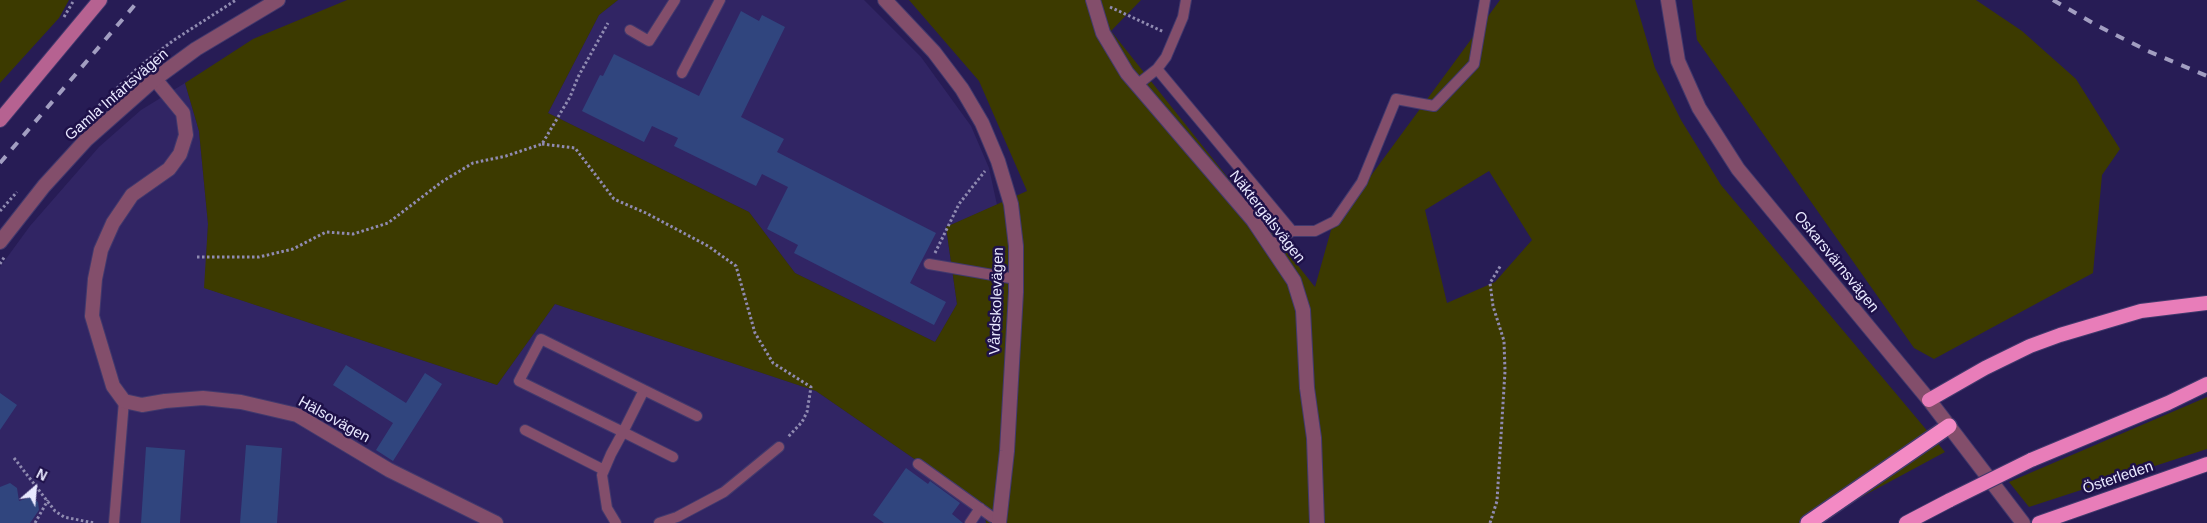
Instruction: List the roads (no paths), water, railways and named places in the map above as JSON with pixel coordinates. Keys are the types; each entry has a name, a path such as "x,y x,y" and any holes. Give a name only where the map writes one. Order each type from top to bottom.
{"highway":[{"path":"1929,400 1985,368 2060,335 2141,311 2207,304"},
{"path":"1906,523 2031,460 2207,384"},
{"path":"1808,523 1949,426"},
{"name":"Österleden","path":"2039,523 2207,464"}],"main road":[{"path":"0,120 100,0"}],"street":[{"name":"Gamla Infartsvägen","path":"0,242 44,186 86,140 155,79 196,49 278,0"},
{"name":"Vårdskolevägen","path":"885,0 934,52 962,89 982,123 998,161 1011,204 1016,246 1016,279 1007,451 999,521"},
{"name":"Näktergalsvägen","path":"1093,0 1102,33 1127,73 1253,220 1294,281 1303,310 1306,388 1314,438 1317,523"},
{"name":"Oskarsvärnsvägen","path":"1668,0 1678,61 1699,108 1738,169 1929,400 2023,523"},
{"path":"124,401 113,386 92,316 95,279 101,250 113,223 132,195 169,168 180,154 186,135 183,113 155,79"},
{"name":"Hälsovägen","path":"124,401 142,405 203,398 241,402 297,415 389,470 496,523"}],"lane":[{"path":"630,30 649,41 674,0"},
{"path":"682,73 720,0"},
{"path":"1137,85 1157,69 1166,57 1176,37 1186,0"},
{"path":"1271,245 1292,231 1314,231 1335,221 1362,182 1396,99 1434,106 1474,64 1485,0"},
{"path":"1157,69 1292,231"},
{"path":"929,264 1016,279"},
{"path":"673,457 519,381 541,339 697,416"},
{"path":"616,523 607,508 602,475 644,390"},
{"path":"114,523 124,401"},
{"path":"525,430 604,470"},
{"path":"659,523 677,517 724,492 778,447"},
{"path":"918,464 999,521"},
{"path":"970,523 980,508"},
{"path":"677,517 687,523"}],"railway":[{"path":"0,163 139,0"},
{"path":"2053,0 2098,26 2148,51 2207,76"}]}
